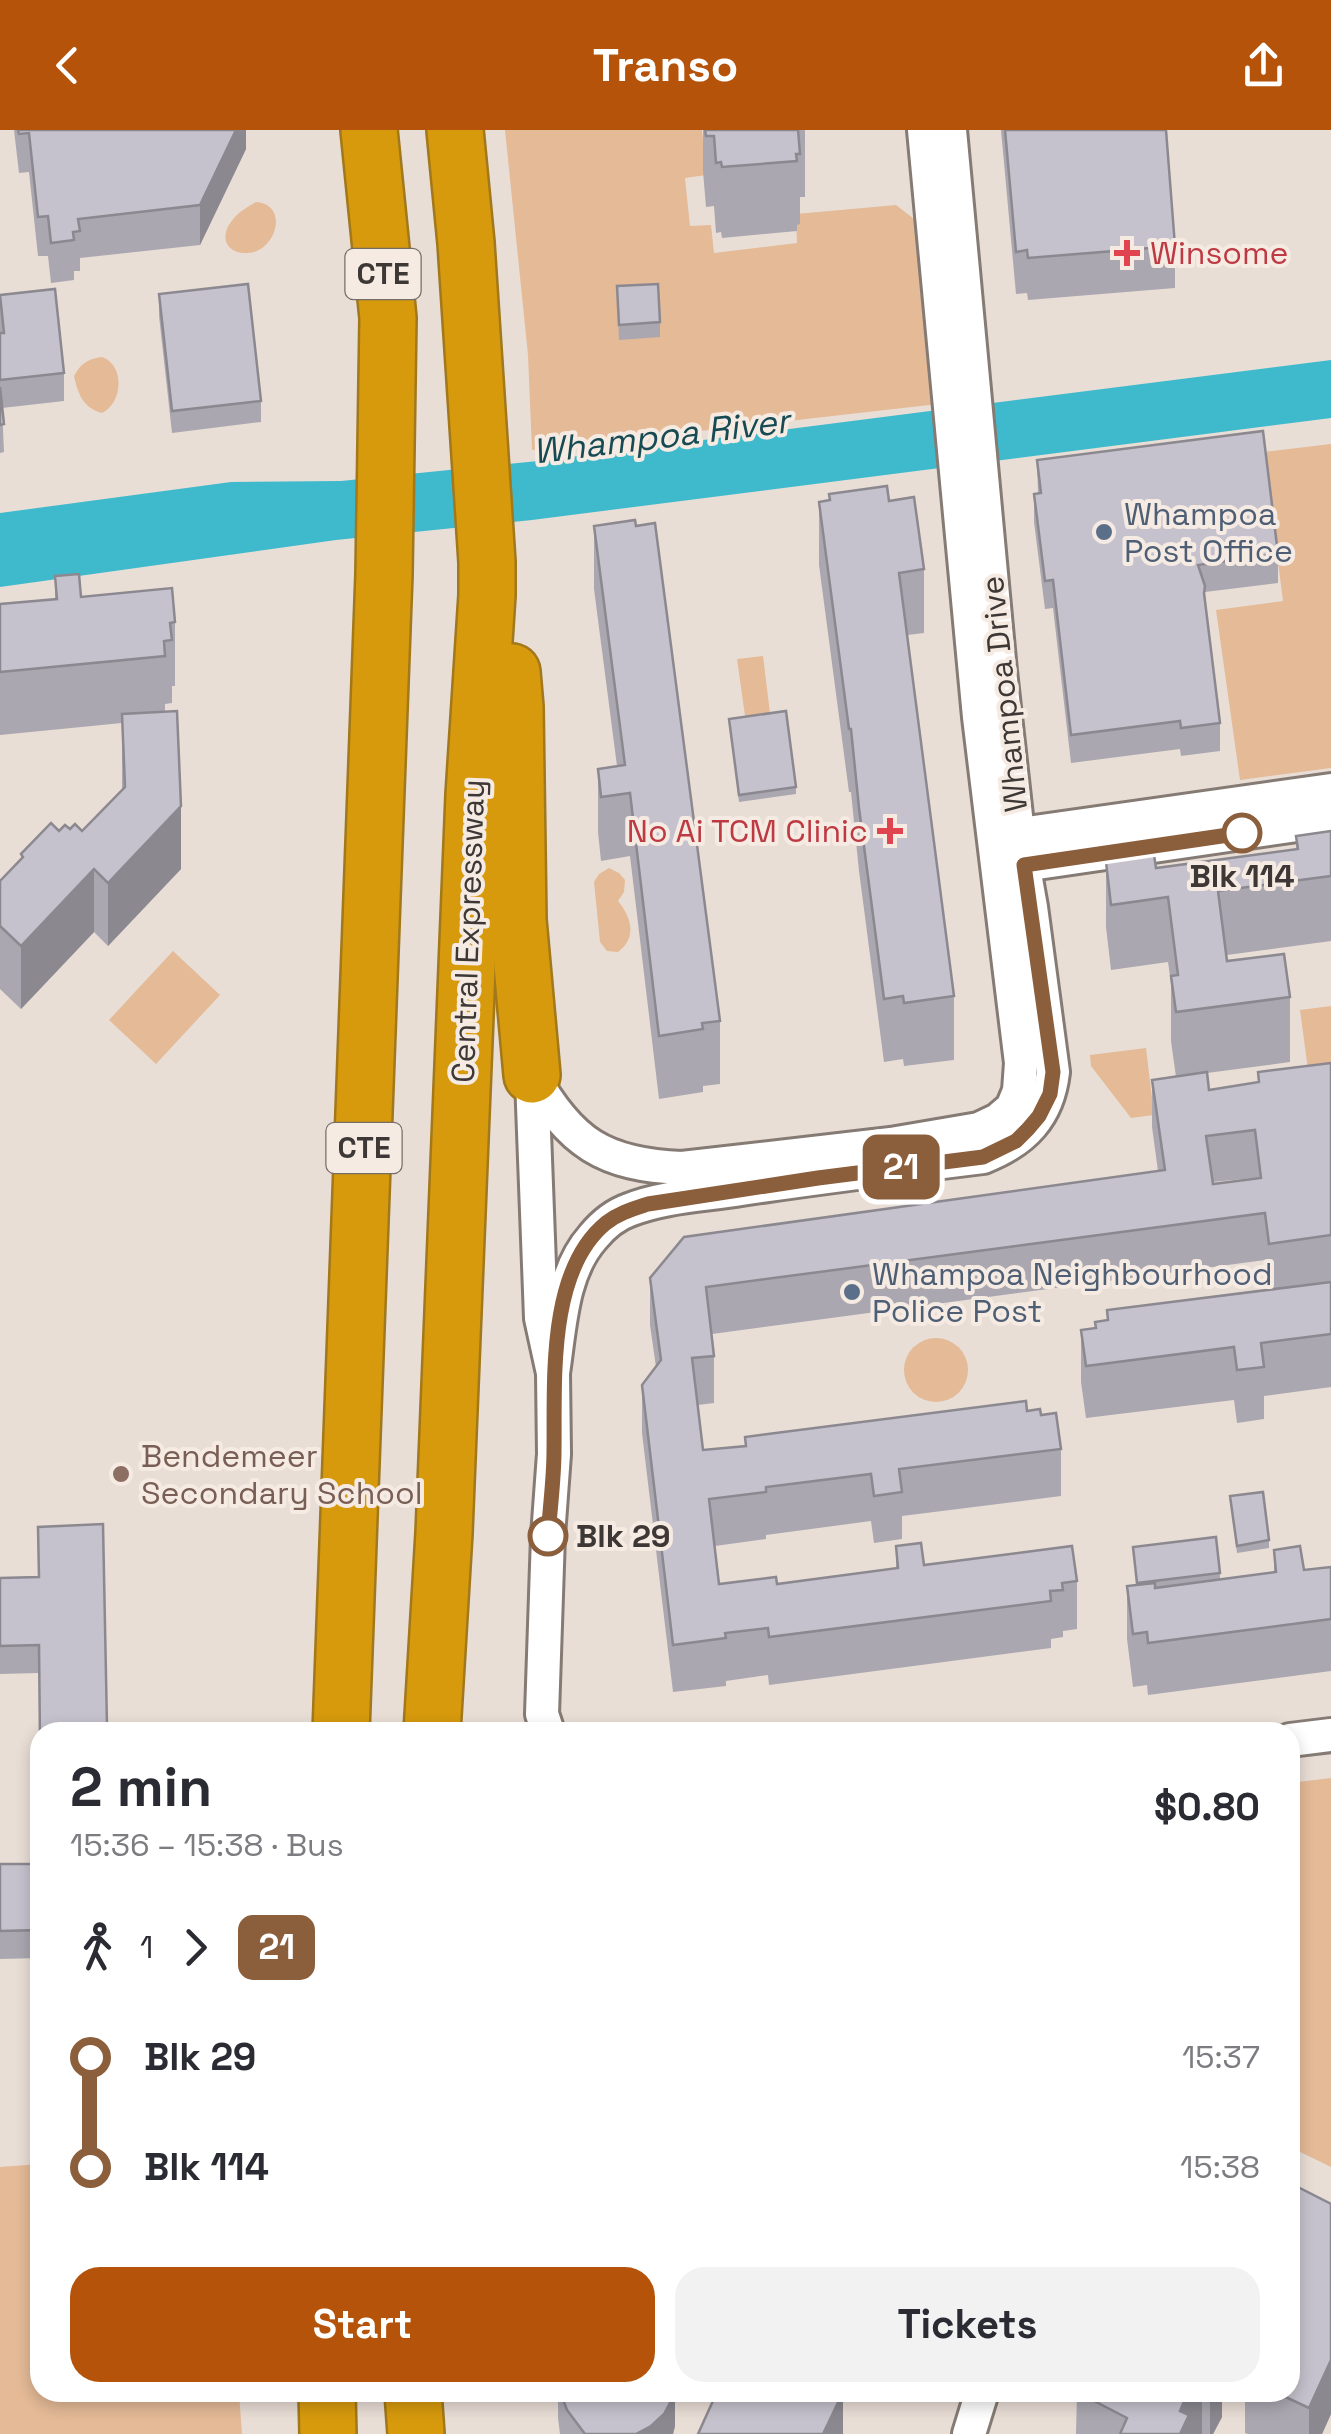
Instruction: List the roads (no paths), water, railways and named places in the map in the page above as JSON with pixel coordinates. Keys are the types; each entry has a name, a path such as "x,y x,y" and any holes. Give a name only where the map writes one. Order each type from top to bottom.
{"highway":[{"name":"CTE","path":"341,1722 388,406 388,318 369,130"},
{"name":"Central Expressway","path":"433,1722 487,578 455,130"},
{"path":"487,578 512,661 518,920 532,1075"},
{"path":"327,2402 328,2434"},
{"path":"414,2402 416,2434"}],"street":[{"name":"Whampoa Drive","path":"924,130 962,390"},
{"name":"Whampoa Drive","path":"532,1075 575,1135 625,1162 648,1167 682,1168 891,1144 980,1128 1012,1108 1019,1092 1021,1063 1000,671 972,504 962,390 950,130"},
{"path":"1008,851 1331,790"},
{"path":"1008,851 1331,820"},
{"name":"Whampoa Drive","path":"554,1374 570,1277 579,1256 606,1223 625,1211 717,1193 983,1157 1016,1141 1028,1129 1050,1094 1053,1072 1008,851"},
{"path":"532,1075 541,1318 554,1374 545,1722"},
{"path":"1300,1739 1331,1735"},
{"path":"969,2434 979,2402"}],"water":[{"name":"Whampoa River","path":"1331,360 1331,418 532,520 336,540 0,587 0,513 231,482 341,481 538,461"}],"place":[{"name":"Winsome","path":"1127,253"},
{"name":"Whampoa Post Office","path":"1104,532"},
{"name":"No Ai TCM Clinic","path":"890,831"},
{"name":"Blk 114","path":"1242,833"},
{"name":"Whampoa Neighbourhood Police Post","path":"852,1292"},
{"name":"Bendemeer Secondary School","path":"121,1474"},
{"name":"Blk 29","path":"548,1536"}]}
